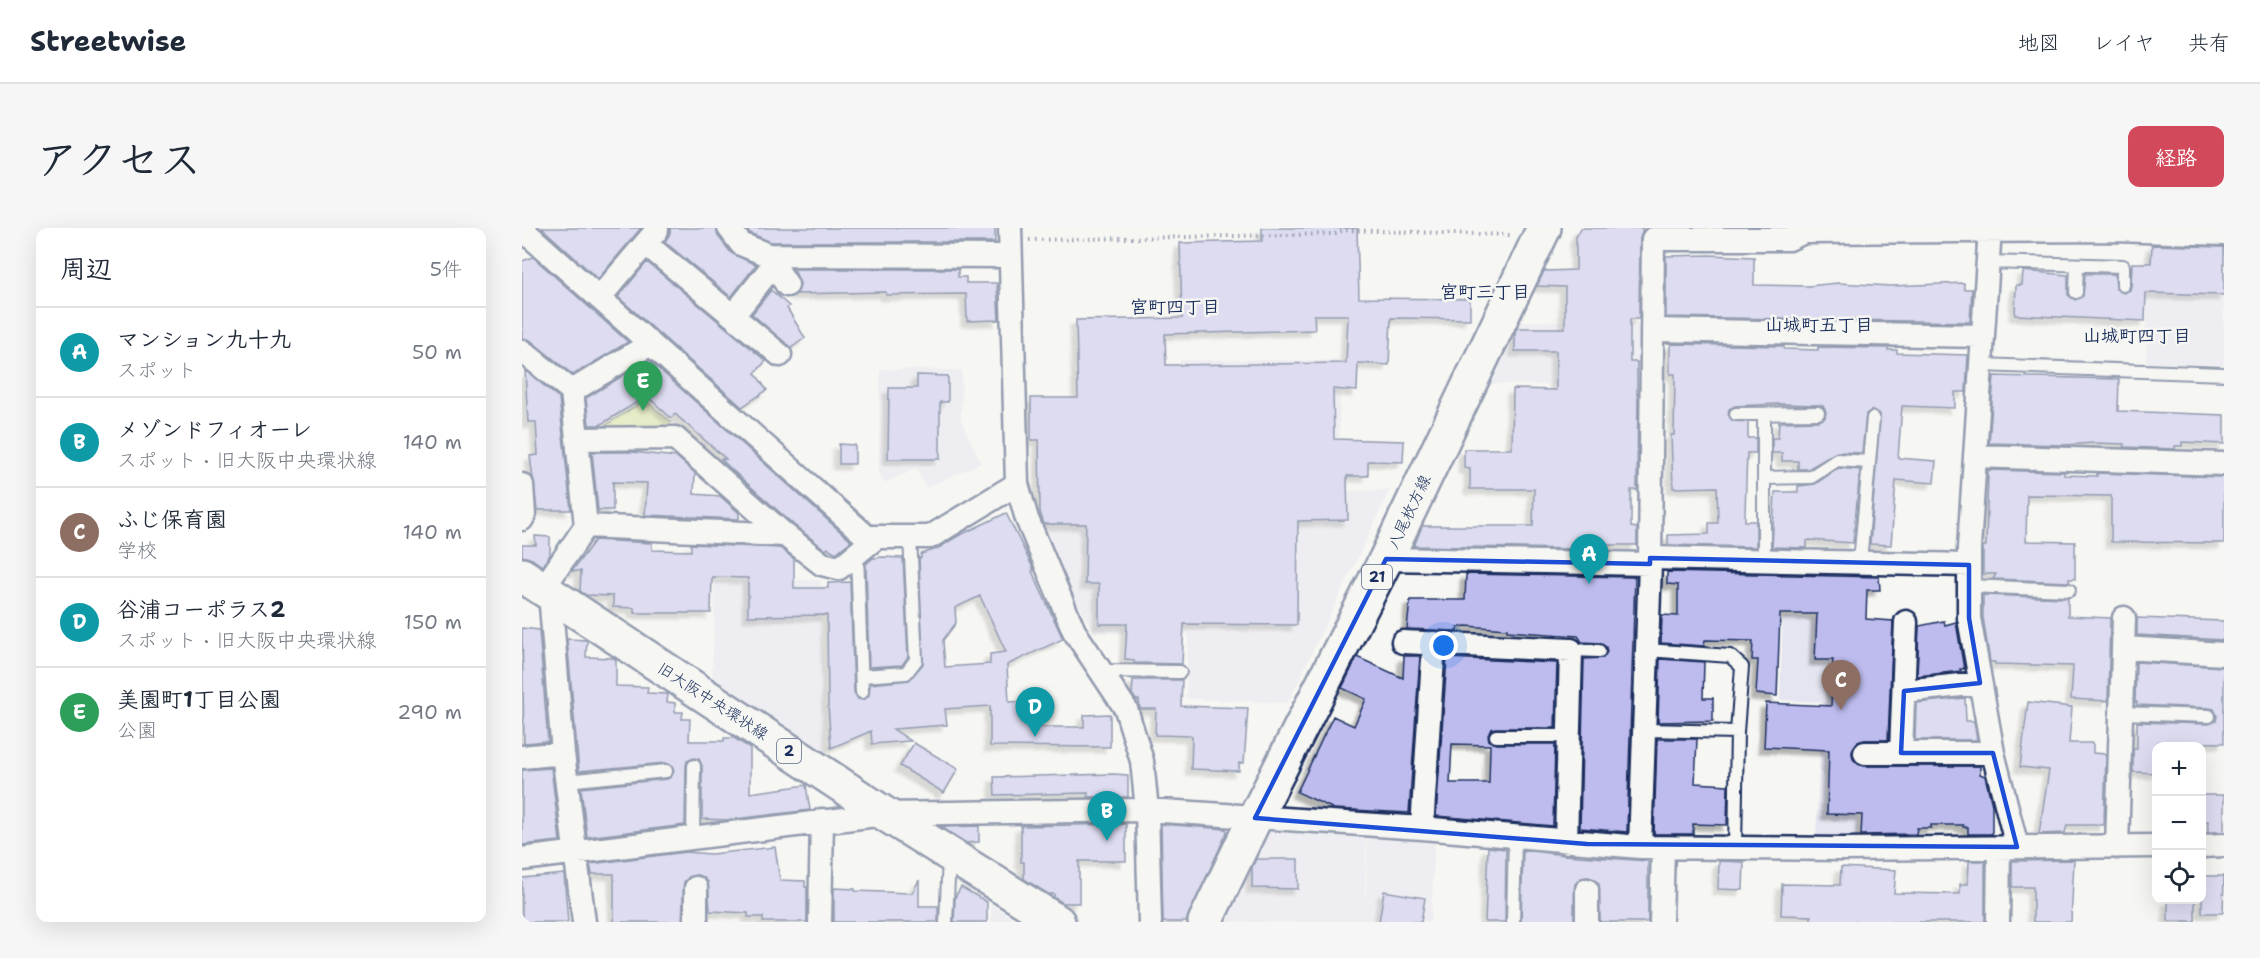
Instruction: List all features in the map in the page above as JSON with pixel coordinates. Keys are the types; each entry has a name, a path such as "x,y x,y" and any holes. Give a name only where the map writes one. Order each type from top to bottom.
{"main road":[{"name":"八尾枚方線","path":"1205,922 1386,559 1529,232"},
{"name":"旧大阪中央環状線","path":"538,586 885,814 1058,922"}],"street":[{"path":"729,228 741,244 771,260 787,285"},
{"path":"522,229 867,537 930,537 1017,484"},
{"path":"1990,229 1975,456 1969,618 2008,848 1998,922"},
{"path":"1640,847 1650,561 1653,239 1681,233 1789,239 1803,230 2116,229 2224,234"},
{"path":"599,298 652,237 733,316 780,356"},
{"path":"771,260 1010,242 1017,484 1027,519 1074,631 1126,709 1142,761 1147,810 1150,922"},
{"path":"733,316 771,260"},
{"path":"1652,330 1983,336"},
{"path":"572,391 650,344"},
{"path":"522,351 572,391 586,526 538,586 563,753 584,922"},
{"path":"577,439 675,438 785,535 822,564 839,568 877,537"},
{"path":"1975,456 2224,464"},
{"path":"522,485 524,515 522,519"},
{"path":"586,526 785,535"},
{"path":"1386,559 1860,562 1969,576"},
{"path":"2117,847 2124,618"},
{"path":"1901,753 1906,622"},
{"path":"1403,642 1571,650 1566,842"},
{"path":"1422,828 1434,643"},
{"path":"2123,648 2224,654"},
{"path":"1904,691 1980,683"},
{"path":"522,757 563,753"},
{"path":"1865,753 1993,753"},
{"path":"522,859 885,814 1147,810 1422,828 1566,842 1663,848 2152,846"},
{"path":"820,922 822,820"},
{"path":"2206,846 2224,845"},
{"path":"1661,922 1663,848"},
{"path":"696,888 696,922"},
{"path":"1587,890 1587,922"}],"lane":[{"path":"1988,262 2123,267 2123,285"},
{"path":"2076,292 2077,265"},
{"path":"1981,365 2224,374"},
{"path":"1736,414 1818,413"},
{"path":"1764,414 1764,560"},
{"path":"1860,562 1873,417"},
{"path":"1764,478 1811,477 1837,460 1869,462"},
{"path":"862,676 906,673 916,660 910,537"},
{"path":"857,553 862,692"},
{"path":"1969,576 2069,590"},
{"path":"1571,650 1599,651"},
{"path":"1647,650 1730,656 1742,667 1737,732 1735,849"},
{"path":"1100,671 1180,672"},
{"path":"2121,713 2209,716"},
{"path":"1644,730 1737,732"},
{"path":"1496,736 1569,736"},
{"path":"693,838 694,766"},
{"path":"566,781 666,771"},
{"path":"1513,922 1515,837"},
{"path":"946,922 949,854"}],"path":[{"path":"1010,242 1335,234 1343,230 1529,232"}],"highlighted area":[{"path":"1650,558 1969,565 1969,618 1980,683 1904,691 1901,753 1993,753 2017,847 1587,844 1255,818 1386,559 1650,564"}],"shaded area":[{"path":"2148,237 2224,239 2224,365 2146,363"},
{"path":"1514,321 1647,323 1646,386 1484,384"},
{"path":"1180,360 1340,360 1339,491 1390,490 1288,703 1186,699 1188,634 1095,633 1065,583 1036,512 1180,509"},
{"path":"880,369 962,370 961,420 981,463 926,488 916,469 884,483 879,473"},
{"path":"820,580 826,756 712,682 715,581"},
{"path":"1783,617 1867,620 1858,841 1816,839 1822,702 1780,700"},
{"path":"1273,830 1366,836 1365,895 1367,836 1435,840 1431,922 1222,922 1236,892 1265,892 1238,891 1264,834"},
{"path":"991,904 1019,922 991,922"}],"green space":[{"path":"645,400 671,422 662,431 601,428"}],"building":[{"path":"542,228 641,228 598,279"},
{"path":"670,228 716,228 718,236 731,253 756,265 731,297 665,242"},
{"path":"746,228 995,228 995,242 771,242 750,233"},
{"path":"1262,228 1357,228 1359,298 1470,299 1470,319 1391,318 1389,365 1358,363 1357,391 1333,389 1334,439 1404,441 1403,462 1368,461 1368,476 1347,476 1348,520 1298,521 1297,625 1184,624 1182,664 1134,663 1134,660 1125,659 1127,624 1099,624 1099,584 1085,584 1086,524 1044,524 1040,512 1039,440 1031,440 1031,398 1078,398 1076,320 1182,318 1180,243 1262,241","holes":["1314,315 1348,315 1346,363 1166,365 1165,334 1315,330"]},
{"path":"1581,228 1643,228 1640,239 1639,319 1630,319 1630,362 1637,362 1637,396 1638,393 1637,490 1631,490 1631,527 1637,528 1637,545 1575,545 1575,549 1414,546 1422,526 1533,526 1534,489 1470,489 1470,469 1464,468 1464,449 1512,449 1513,389 1556,390 1556,351 1515,351 1515,332 1517,328 1565,328 1565,287 1537,286 1544,271 1576,270 1576,237"},
{"path":"2152,245 2224,247 2224,295 2146,293 2145,321 2015,315 2016,285 2022,285 2023,271 2068,275 2068,295 2075,300 2083,296 2085,274 2115,274 2116,289 2124,293 2130,290 2132,263 2151,263"},
{"path":"1666,256 1754,257 1754,285 1808,286 1838,283 1891,286 1964,283 1964,289 1972,289 1970,322 1666,317"},
{"path":"533,257 628,342 573,375 530,340 522,338 522,261"},
{"path":"647,262 766,361 755,373 767,390 742,407 618,297"},
{"path":"794,269 958,269 958,277 966,277 966,283 997,283 999,320 967,321 966,294 886,295 886,292 796,294 800,284"},
{"path":"771,290 789,306 787,308 805,338 791,348 752,314"},
{"path":"1671,344 1784,346 1784,349 1818,350 1818,347 1888,348 1888,350 1897,350 1897,353 1968,355 1966,392 1955,392 1955,408 1902,406 1898,458 1936,461 1934,483 1896,480 1891,545 1870,544 1880,414 1873,410 1866,414 1862,453 1837,452 1808,469 1798,469 1798,461 1782,461 1782,453 1772,453 1772,438 1778,438 1779,422 1819,421 1825,418 1826,412 1823,406 1818,405 1779,404 1735,406 1729,409 1728,414 1733,421 1748,422 1748,438 1756,438 1756,453 1747,453 1745,521 1756,521 1756,547 1668,545 1668,535 1709,534 1709,523 1718,523 1717,487 1673,488 1671,435 1674,435 1675,374 1670,374"},
{"path":"649,360 851,541 836,553 828,548 826,550 731,469 721,459 726,459 675,414 671,418 647,396 600,425 589,425 586,398"},
{"path":"525,370 559,398 571,510 537,510 530,456 538,455 536,422 528,422"},
{"path":"917,375 948,376 948,402 940,402 940,459 888,459 889,388 917,388"},
{"path":"1994,376 2119,379 2118,411 2224,415 2224,444 2182,442 2182,446 2175,446 2175,449 2094,443 2065,445 1989,443"},
{"path":"839,444 855,445 855,464 839,464"},
{"path":"592,452 632,452 677,457 695,473 694,494 720,496 739,513 739,519 645,515 647,483 613,482 613,510 598,510"},
{"path":"1839,468 1860,470 1853,543 1809,540 1807,548 1772,547 1775,492 1798,492 1798,486 1815,484"},
{"path":"1988,470 2064,472 2064,475 2097,476 2097,473 2224,477 2224,543 2111,542 2111,496 2027,495 2026,541 2075,542 2075,579 2069,579 2069,582 1993,579 1996,574 1983,574"},
{"path":"1006,513 1034,570 1032,571 1063,639 1007,665 1009,702 1030,701 1031,710 1036,709 1037,727 1084,727 1084,715 1110,714 1110,747 990,746 990,706 945,709 947,725 893,729 911,741 872,744 871,731 831,748 827,615 748,616 748,578 712,577 711,613 634,613 634,608 613,607 613,596 586,595 580,591 581,571 572,571 595,540 652,543 652,550 691,551 691,544 780,548 794,559 794,588 828,588 828,583 850,582 854,692 858,699 863,700 869,695 870,684 909,680 923,664 919,558 921,554 937,549 956,537","holes":["980,596 1006,652 990,654 990,664 945,667 943,640 956,623 955,608"]},
{"path":"535,536 550,537 550,555 542,566 522,556 522,545 536,545"},
{"path":"873,558 903,558 908,657 902,665 869,667 866,564"},
{"path":"1667,572 1879,577 1880,590 1867,590 1866,619 1893,621 1888,740 1858,742 1852,752 1853,759 1865,766 1980,766 1980,774 1985,776 1992,805 1992,834 1968,834 1968,827 1963,827 1963,825 1931,825 1931,828 1917,828 1916,834 1861,835 1862,815 1827,814 1829,750 1764,747 1766,703 1831,706 1833,660 1815,660 1817,614 1780,614 1777,696 1756,694 1758,660 1752,660 1753,641 1705,640 1704,646 1661,643 1662,615 1678,616 1678,585 1667,584"},
{"path":"1466,574 1635,577 1627,832 1580,828 1584,659 1603,658 1607,652 1606,647 1600,643 1582,642 1578,636 1507,631 1507,629 1466,626 1458,627 1457,631 1407,629 1410,600 1465,600"},
{"path":"1983,595 2068,598 2068,616 2110,618 2108,701 2071,699 2073,666 1990,662 1983,617"},
{"path":"2137,618 2224,621 2224,640 2137,635"},
{"path":"1944,621 1945,625 1956,622 1964,669 1917,676 1919,626"},
{"path":"522,628 539,630 548,741 524,743"},
{"path":"567,639 587,640 586,657 614,658 616,660 616,686 648,687 647,693 668,694 667,702 675,703 675,712 683,712 682,719 690,719 689,741 724,741 724,738 734,738 750,748 750,793 806,785 810,810 727,820 702,819 702,766 699,759 694,758 687,761 686,766 685,825 587,837 581,788 667,779 674,771 672,766 665,763 579,771"},
{"path":"1404,656 1420,656 1409,813 1334,809 1297,792 1333,716 1354,726 1366,699 1342,688 1357,657 1403,678"},
{"path":"1447,658 1557,663 1555,728 1496,728 1491,729 1488,735 1489,741 1496,744 1555,744 1553,826 1436,816","holes":["1452,744 1490,745 1489,783 1450,783"]},
{"path":"1660,659 1704,662 1703,698 1713,698 1713,721 1658,722"},
{"path":"2136,662 2224,667 2224,743 2152,742 2152,773 2133,772 2133,749 2137,749 2137,722 2209,724 2216,721 2217,716 2214,709 2209,708 2137,705 2135,702"},
{"path":"1133,680 1182,680 1181,706 1248,708 1244,763 1239,763 1239,771 1191,769 1192,736 1155,735 1156,709 1140,709 1139,700 1136,700 1132,694"},
{"path":"1965,698 1966,721 1974,721 1977,740 1915,740 1916,703"},
{"path":"2028,702 2072,707 2069,743 2093,743 2093,753 2106,754 2104,825 2067,825 2065,833 2039,834 2049,770 2020,767"},
{"path":"1657,739 1697,739 1695,783 1728,785 1727,825 1693,824 1693,834 1654,834"},
{"path":"914,743 958,769 944,793 900,766"},
{"path":"551,768 560,841 522,845 522,770"},
{"path":"1128,775 1128,797 1088,797 1088,793 995,795 994,777"},
{"path":"2206,795 2224,795 2224,832 2208,832 2208,821 2206,821"},
{"path":"1126,824 1126,861 1079,861 1079,903 1063,903 1054,897 1054,894 1048,894 1024,879 1024,862 1021,862 1021,826"},
{"path":"1161,824 1226,829 1227,832 1186,922 1163,922"},
{"path":"979,826 979,842 966,843 941,827"},
{"path":"775,847 780,880 805,881 807,922 763,922 763,917 748,917 748,913 710,911 708,882 697,875 689,877 684,882 682,922 614,922 614,874 592,874 590,864 686,852 711,854"},
{"path":"1488,847 1506,849 1505,922 1485,922"},
{"path":"1523,850 1648,861 1648,922 1600,922 1599,884 1588,877 1581,878 1575,884 1574,922 1521,922"},
{"path":"1256,859 1298,859 1298,889 1252,888 1252,867"},
{"path":"2074,860 2071,922 2033,922 2033,887 2012,887 2012,861"},
{"path":"1719,861 1744,862 1743,890 1718,889"},
{"path":"1969,861 1985,861 1985,922 1811,922 1811,916 1781,915 1782,884 1840,885 1841,867 1896,870 1894,893 1960,894 1960,884 1968,884"},
{"path":"564,874 568,922 522,922 522,878"},
{"path":"2206,876 2224,876 2223,913 2202,913 2202,904 2206,904"},
{"path":"919,880 919,906 938,906 938,922 834,922 834,888 912,893"},
{"path":"961,887 987,902 987,922 954,922 955,897"},
{"path":"1384,891 1425,898 1421,922 1379,922"},
{"path":"2168,904 2195,904 2195,921 2168,921"}],"place":[{"name":"美園町1丁目公園","path":"643,411"},
{"name":"マンション九十九","path":"1589,584"},
{"name":"ふじ保育園","path":"1841,710"},
{"name":"谷浦コーポラス2","path":"1035,737"},
{"name":"メゾンドフィオーレ","path":"1107,841"}],"district":[{"name":"宮町三丁目","path":"1485,292"},
{"name":"宮町四丁目","path":"1175,307"},
{"name":"山城町五丁目","path":"1819,325"},
{"name":"山城町四丁目","path":"2137,336"}]}
